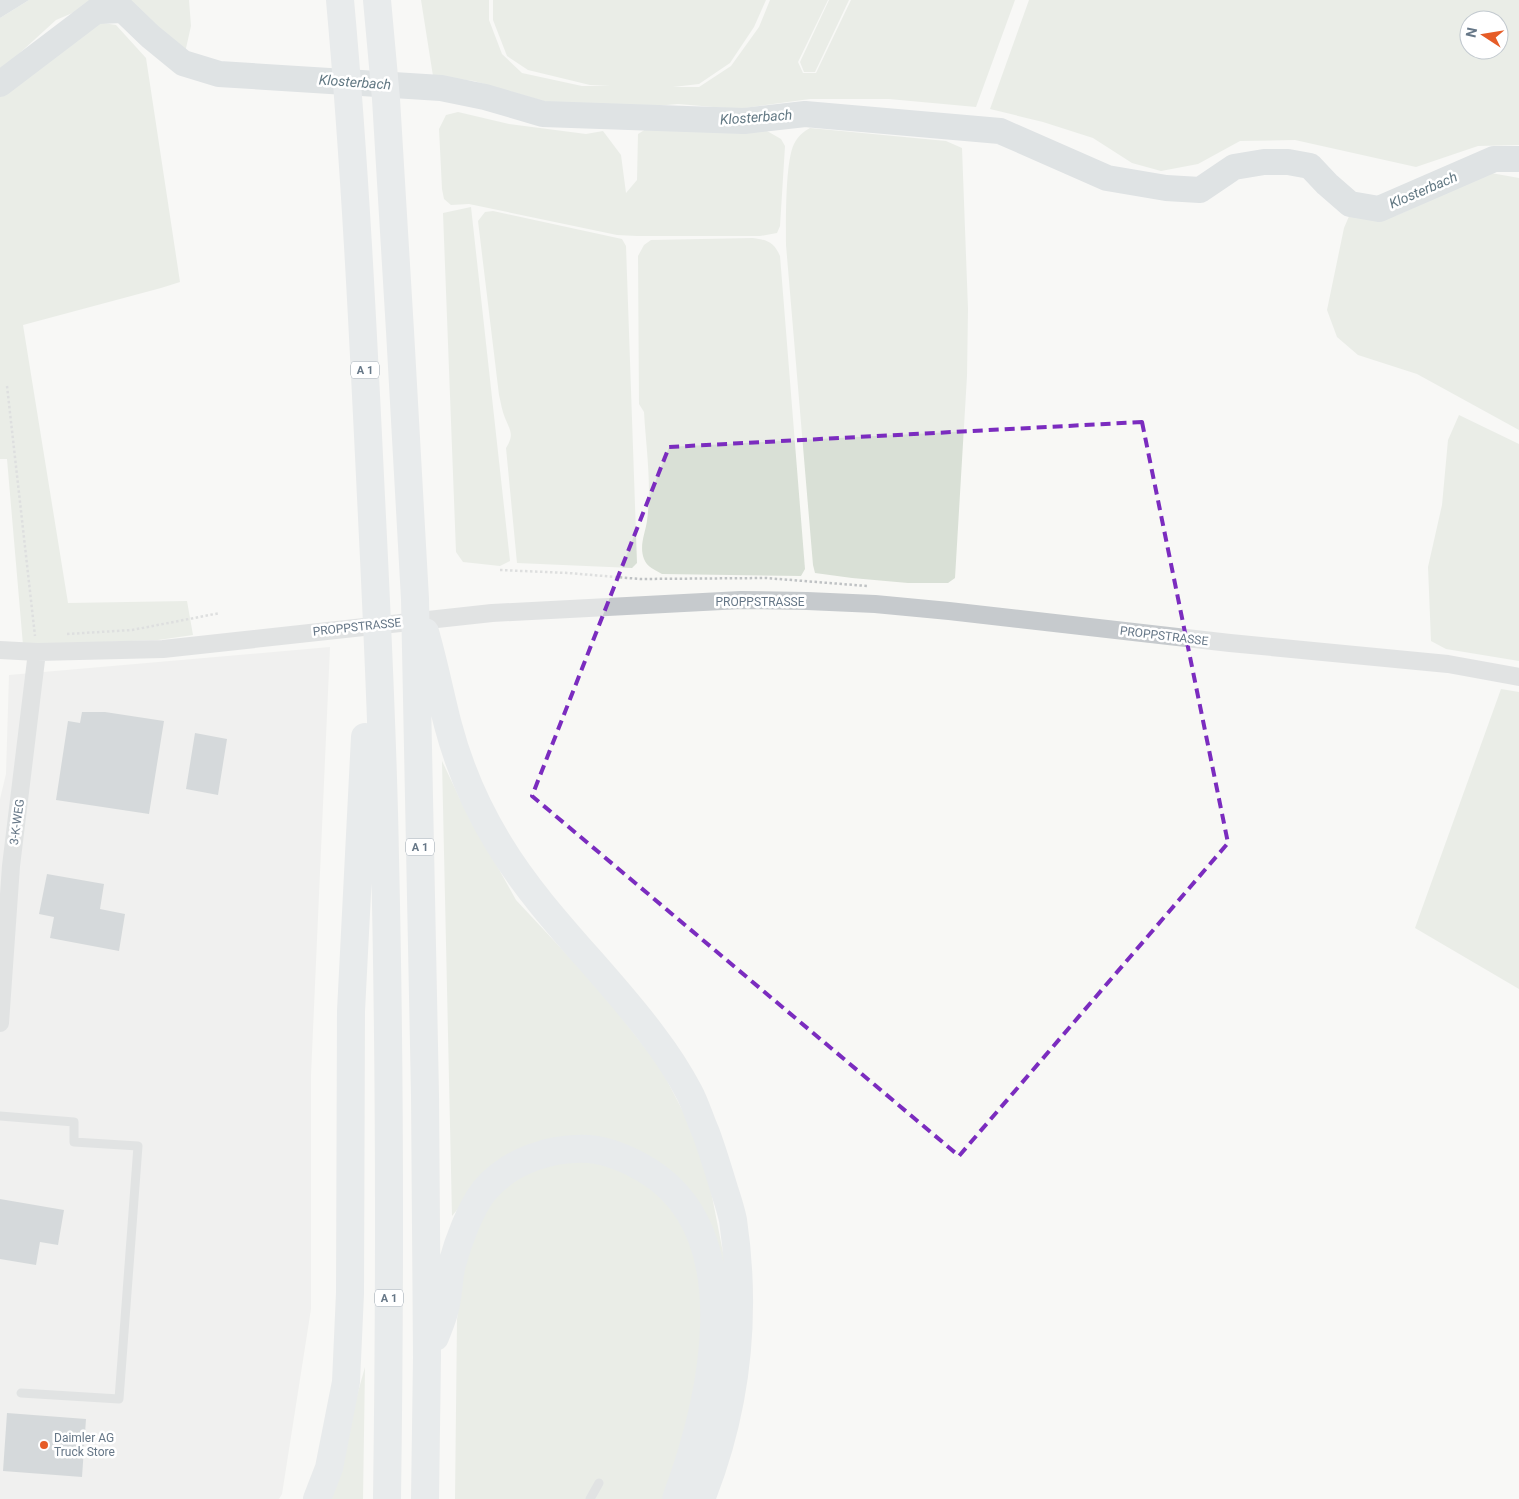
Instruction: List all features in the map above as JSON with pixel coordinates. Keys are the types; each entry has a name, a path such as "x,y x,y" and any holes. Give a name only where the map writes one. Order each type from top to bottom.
{"highway":[{"name":"A 1","path":"340,0 349,99 364,335 386,855 389,1097 387,1499"},
{"name":"A 1","path":"377,0 386,99 415,599 425,1094 427,1358 425,1499"},
{"path":"415,599 435,665 448,727 469,787 499,844 537,900 620,994 655,1038 690,1094 715,1156 733,1218 738,1278 738,1332 734,1381 723,1434 700,1499"},
{"path":"317,1499 329,1468 346,1382 350,1293 352,994 364,745 378,641"},
{"path":"427,1358 444,1312 452,1264 468,1219 484,1192 508,1169 538,1155 570,1148 602,1150 633,1162 660,1179 684,1203 701,1233 712,1280 714,1326 710,1376 700,1428 676,1499"}],"street":[{"name":"PROPPSTRASSE","path":"0,650 37,652 163,649 492,613 742,600 807,601 875,604 949,611 1230,643 1448,664 1519,676"},
{"name":"3-K-WEG","path":"0,1023 11,866 37,652"}],"lane":[{"path":"0,1116 74,1122 74,1142 138,1146 119,1399 21,1393"},
{"path":"590,1499 599,1483"}],"path":[{"path":"7,386 37,652"},
{"path":"500,570 640,578 766,578 872,586"},
{"path":"64,634 132,630 220,613"}],"highlighted area":[{"path":"1142,422 1228,843 959,1156 532,796 669,447"}],"shaded area":[{"path":"0,0 29,0 0,18"},
{"path":"29,0 189,0 191,26 184,57 117,2 96,3 56,20 0,71 0,18"},
{"path":"421,0 489,0 489,20 502,54 522,73 582,86 610,86 590,85 528,70 507,56 493,20 493,0 766,0 754,27 730,63 699,84 673,87 699,87 731,66 759,27 770,0 828,0 798,62 803,73 816,73 851,0 1015,0 976,107 889,99 810,99 737,109 678,104 633,108 550,103 474,81 433,76"},
{"path":"829,0 849,0 815,72 804,72 800,62"},
{"path":"1029,0 1519,0 1519,145 1478,146 1416,167 1295,140 1240,141 1198,164 1161,171 1132,163 1093,138 1043,122 990,109"},
{"path":"97,22 116,25 146,58 180,282 23,325 68,603 187,601 193,635 158,640 23,645 7,459 0,459 0,94"},
{"path":"458,112 509,124 586,134 603,131 621,155 626,193 637,180 638,134 654,124 750,128 767,131 781,139 785,146 780,226 777,233 760,236 617,235 469,204 451,205 444,199 442,189 439,129 446,115"},
{"path":"810,128 946,141 962,148 968,309 967,376 955,578 948,583 908,583 815,573 786,245 787,193 791,153 797,139"},
{"path":"1491,173 1519,178 1519,430 1417,374 1358,355 1337,337 1327,310 1344,228 1350,214 1395,216"},
{"path":"471,207 510,561 500,566 463,562 456,552 443,213"},
{"path":"493,211 622,239 626,246 637,563 632,568 517,563 506,448 511,433 503,413 499,395 478,221 485,212"},
{"path":"753,238 770,242 780,256 805,569 801,576 662,574 647,564 642,549 647,521 649,480 644,412 639,404 638,256 644,245 651,240"},
{"path":"1459,415 1519,444 1519,661 1446,649 1431,641 1428,567 1442,505 1448,440"},
{"path":"330,647 311,1075 311,1309 282,1494 279,1499 0,1499 0,799 6,774 9,675"},
{"path":"1501,689 1519,692 1519,989 1415,928"},
{"path":"442,761 460,799 516,900 600,990 660,1067 703,1150 726,1268 715,1268 704,1224 611,1143 495,1164 452,1216"},
{"path":"606,1160 647,1182 689,1230 705,1298 699,1374 667,1499 455,1499 457,1320 462,1266 473,1227 501,1187 547,1161"},
{"path":"365,1367 363,1499 328,1499"}],"building":[{"path":"82,712 105,712 164,721 149,814 56,800 68,721 80,723"},
{"path":"195,733 227,739 218,795 186,789"},
{"path":"47,874 104,884 100,909 125,914 119,951 50,938 54,917 39,914"},
{"path":"0,1199 64,1210 58,1245 40,1242 36,1265 0,1259"},
{"name":"Daimler AG Truck Store","path":"7,1413 86,1419 82,1477 3,1471"}],"waterway":[{"name":"Klosterbach","path":"0,84 96,11 123,10 150,36 183,63 219,74 441,88 485,97 543,114 744,121 805,114 1000,131 1107,178 1166,188 1200,190 1234,167 1264,162 1288,162 1310,166 1350,204 1379,209 1494,159 1519,159"}],"place":[{"name":"Daimler AG Truck Store","path":"44,1445"}]}
